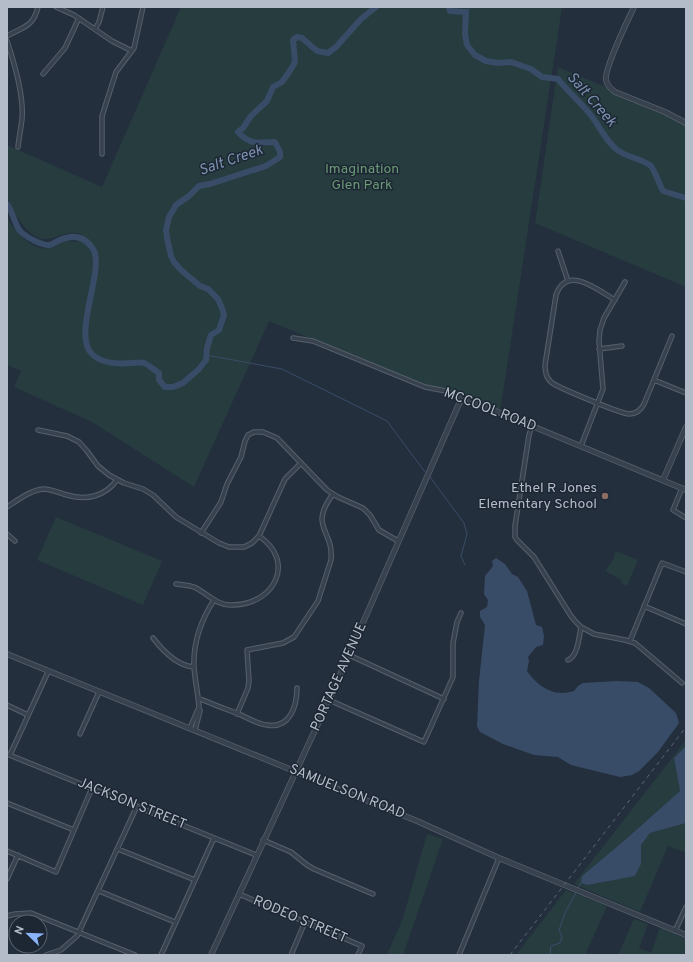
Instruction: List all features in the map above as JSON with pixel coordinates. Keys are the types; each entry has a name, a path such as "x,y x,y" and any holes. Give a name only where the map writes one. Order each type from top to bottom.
{"street":[{"path":"7,36 24,29 30,24 38,7"},
{"path":"56,7 68,9 112,41 132,51"},
{"path":"96,29 100,22 103,7"},
{"path":"102,154 102,116 108,92 116,72 134,48 143,7"},
{"path":"634,7 608,66 606,76 607,83 615,92 665,112 686,123"},
{"path":"43,74 65,48 79,18"},
{"path":"7,41 13,61 21,101 22,118 18,147"},
{"path":"558,251 568,281"},
{"path":"615,300 581,281 568,281 561,285 556,295 545,366 545,374 553,384 598,404 625,414 633,414 642,407 672,336"},
{"path":"581,446 602,394 603,384 599,336 602,325 625,282"},
{"name":"MCCOOL ROAD","path":"293,338 313,341 418,385 446,391 462,397 684,489"},
{"path":"599,349 622,346"},
{"path":"654,380 686,393"},
{"name":"PORTAGE AVENUE","path":"211,955 329,700 462,397"},
{"path":"532,426 529,435 515,526 515,537 534,557 571,616 581,627 601,635 630,641 639,646 682,683"},
{"path":"663,480 686,427"},
{"path":"38,430 67,436 79,442 88,451 98,466 117,480 143,489 153,495 171,514 223,546 234,548 248,545 260,536 285,479 301,463"},
{"path":"201,533 221,502 227,484 241,457 248,435 258,432 273,435 281,440 322,486 333,494 364,508 380,530 398,541"},
{"path":"7,506 32,492 43,489 53,490 71,496 91,497 105,492 117,480"},
{"path":"684,489 673,510 686,518"},
{"path":"237,714 248,688 247,650 278,645 289,641 298,632 318,601 331,560 331,547 322,523 322,511 326,502 333,494"},
{"path":"7,534 15,541"},
{"path":"176,584 195,588 214,600 226,605 240,604 262,597 270,590 276,577 277,558 270,544 260,536"},
{"path":"630,641 662,562 686,572"},
{"path":"195,730 200,711 194,667 195,646 198,631 214,600"},
{"path":"644,606 686,624"},
{"path":"329,700 424,742 453,677 453,643 457,622 461,613"},
{"path":"568,660 571,659 575,653 581,627"},
{"path":"153,638 162,649 178,661 187,666 194,667"},
{"name":"SAMUELSON ROAD","path":"7,654 48,672 195,730 417,821 499,858 686,935"},
{"path":"348,656 444,699"},
{"path":"8,754 48,672"},
{"path":"198,698 262,724 274,726 285,722 292,713 297,699 297,688"},
{"path":"80,734 99,692"},
{"path":"7,705 28,715"},
{"path":"190,728 199,707"},
{"name":"JACKSON STREET","path":"8,754 256,855"},
{"path":"7,851 56,872 92,788"},
{"path":"7,803 74,830"},
{"path":"46,955 61,950 70,944 77,936 137,806"},
{"path":"161,955 214,838"},
{"path":"263,840 291,852 307,866 373,894"},
{"path":"118,849 195,880"},
{"path":"7,879 18,855"},
{"path":"459,955 499,858"},
{"path":"99,891 176,922"},
{"name":"RODEO STREET","path":"239,894 362,946 358,955"},
{"path":"675,931 686,907"},
{"path":"7,916 31,913 135,955"},
{"path":"291,955 305,922"}],"green space":[{"name":"Imagination Glen Park","path":"181,7 562,7 500,412 445,389 427,386 269,321 194,487 92,422 14,387 21,371 7,365 7,216 19,234 37,247 50,248 64,241 77,242 81,234 71,233 42,239 30,233 19,220 8,198 7,192 7,145 102,187"},
{"path":"558,67 686,121 686,287 535,223"},
{"path":"56,517 162,561 143,605 37,560"},
{"path":"616,551 638,560 627,586 621,583 622,580 605,571 613,560"},
{"path":"686,740 686,747 674,758 680,791 582,876 588,885 635,876 641,864 641,845 650,833 686,823 686,853 668,846 640,912 574,884"},
{"path":"427,834 443,839 403,955 387,955 403,918"},
{"path":"566,890 607,906 586,953 591,955 516,955"},
{"path":"634,919 648,924 639,948 651,953 660,928 686,939 686,955 618,955"}],"water":[{"path":"496,558 505,564 512,574 518,577 527,591 536,625 542,627 544,636 543,645 536,647 528,657 529,661 527,671 537,683 546,689 556,693 561,693 574,691 583,683 617,681 638,682 649,688 676,713 679,723 658,752 639,771 632,775 620,777 571,765 558,757 534,755 503,744 480,732 477,726 479,681 485,625 480,617 480,611 487,607 488,600 484,594 485,576 493,566 492,561"},
{"path":"685,747 686,823 650,833 641,845 641,864 635,876 588,885 581,883 582,876 680,791 674,758"}],"waterway":[{"name":"Salt Creek","path":"7,204 20,231 34,241 50,245 62,239 76,237 87,242 94,251 96,264 85,334 87,346 92,354 100,360 110,363 144,363 159,373 159,380 165,387 173,387 183,383 199,369 206,360 207,348 211,335 219,330 224,315 218,299 208,289 200,286 174,262 171,256 166,230 169,217 176,205 189,196 199,186 210,184 266,166 280,157 280,152 275,142 260,143 251,141 238,132 243,128 251,116 267,101 273,87 282,82 291,69 295,62 293,40 297,37 302,38 317,51 328,53 336,47 361,19 376,7"},
{"name":"Salt Creek","path":"449,7 450,11 466,12 465,34 467,45 475,55 486,61 498,63 511,62 531,69 542,77 558,79 589,113 606,138 615,148 623,154 651,166 663,191 686,198"},
{"name":"Salt Creek","path":"466,12 470,7"},
{"path":"206,355 282,369 387,421 425,472"},
{"path":"430,477 464,523 467,534 461,556 465,565"},
{"path":"578,888 581,883"},
{"path":"550,955 551,946 560,943 562,937 559,930 566,911 577,891"}],"railway":[{"path":"510,955 686,727"}],"place":[{"name":"Ethel R Jones Elementary School","path":"605,496"}]}
